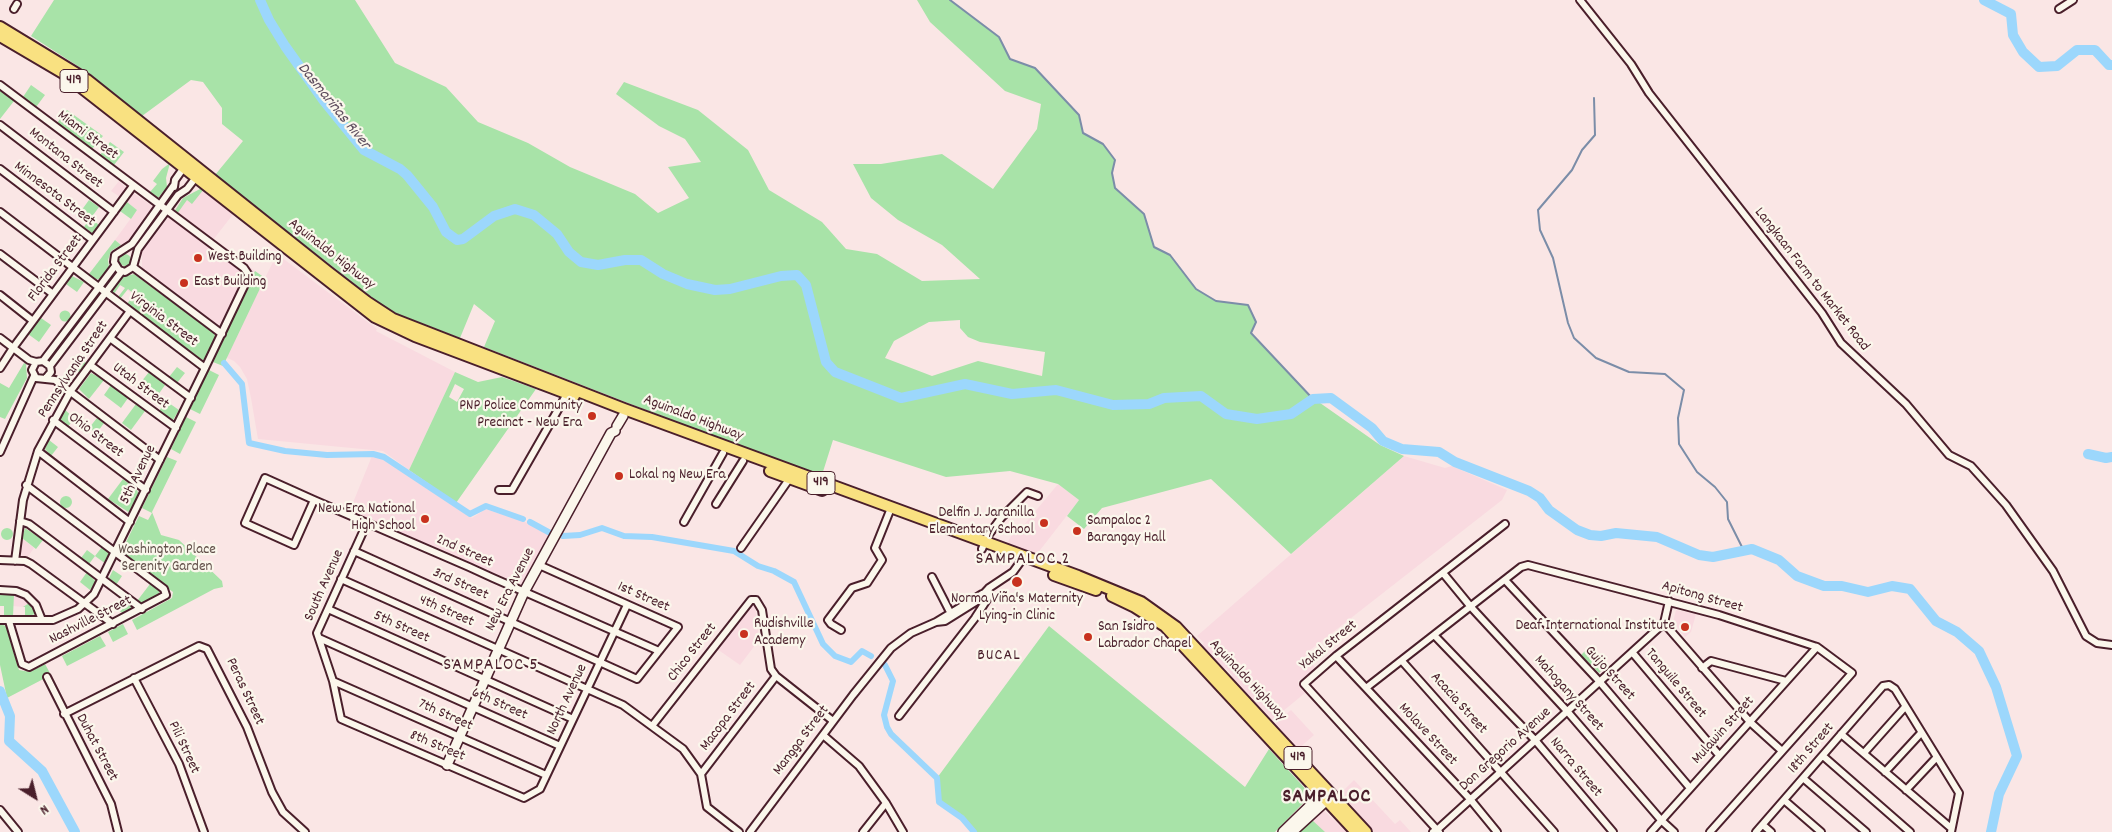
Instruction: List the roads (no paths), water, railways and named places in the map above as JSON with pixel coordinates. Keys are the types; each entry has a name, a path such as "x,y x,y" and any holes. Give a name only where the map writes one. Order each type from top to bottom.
{"main road":[{"name":"Aguinaldo Highway","path":"2,33 63,73 186,164 326,275 393,319 743,461 792,476"},
{"name":"Aguinaldo Highway","path":"551,384 567,394 1022,559 1123,601 1165,626 1326,796 1356,832"},
{"name":"Aguinaldo Highway","path":"1326,796 1366,832"}],"street":[{"name":"Langkaan Farm to Market Road","path":"1580,0 1631,64 1649,93 1822,313 1842,343 1906,404 1949,455 1970,466 2006,505 2053,571 2086,636 2097,643 2112,645"},
{"path":"2058,9 2073,0"},
{"name":"Miami Street","path":"0,85 244,268 248,274"},
{"name":"Montana Street","path":"0,125 114,212"},
{"path":"0,452 32,384 44,374 102,290 115,266 115,255 132,244 172,191 175,180 186,164"},
{"name":"Minnesota Street","path":"0,169 93,240"},
{"path":"172,191 187,189 199,174"},
{"name":"Florida Street","path":"0,368 12,348 133,186"},
{"path":"160,206 172,191"},
{"path":"134,267 138,249 182,191"},
{"name":"Virginia Street","path":"0,212 205,368"},
{"path":"124,250 131,251 135,257"},
{"path":"0,254 53,294"},
{"path":"115,266 122,271"},
{"path":"37,363 102,290 122,271 134,267"},
{"path":"134,267 222,334"},
{"name":"5th Avenue","path":"0,620 42,620 65,616 86,604 103,579 248,280 248,274"},
{"path":"0,295 33,321"},
{"name":"Pennsylvania Street","path":"15,561 26,485 38,451 53,420 70,392 130,311"},
{"path":"0,338 29,360 37,363 44,374 55,380 160,460"},
{"path":"110,338 191,398"},
{"path":"37,363 44,374"},
{"name":"Utah Street","path":"90,365 176,428"},
{"path":"499,490 512,490 567,394"},
{"name":"New Era Avenue","path":"447,765 524,592 622,413"},
{"name":"Ohio Street","path":"53,420 146,490"},
{"path":"38,451 130,522"},
{"path":"684,522 723,453"},
{"path":"716,504 743,461"},
{"path":"741,548 792,476"},
{"name":"2nd Street","path":"314,500 294,545 245,524 265,478 659,651"},
{"path":"26,485 115,552"},
{"path":"983,545 1001,518 1027,492 1038,496"},
{"path":"841,630 828,620 852,588 867,583 882,560 875,548 890,511"},
{"path":"20,521 30,524 142,609"},
{"name":"South Avenue","path":"341,719 333,681 317,632 367,522"},
{"name":"Yakal Street","path":"1436,832 1306,688 1306,681 1505,524"},
{"name":"3rd Street","path":"354,551 637,680"},
{"name":"Nashville Street","path":"10,621 22,664 25,667 142,609 166,594 164,589 115,552"},
{"path":"936,622 1013,572 1022,559"},
{"path":"0,560 31,564 113,624"},
{"name":"1st Street","path":"539,565 678,627 637,680"},
{"name":"Apitong Street","path":"1366,688 1521,567 1528,565 1669,601 1817,647 1852,673 1710,832"},
{"name":"Mahogany Street","path":"1443,573 1471,607 1567,711 1661,820 1674,832"},
{"path":"932,577 950,612"},
{"name":"4th Street","path":"342,579 622,705 683,749 701,774"},
{"name":"Guijo Street","path":"1505,580 1600,681 1690,788"},
{"path":"899,716 975,618 988,598 989,588"},
{"path":"0,590 16,591 26,595 38,608 42,620"},
{"path":"936,622 942,622 953,617 977,601 983,593"},
{"name":"Chico Street","path":"652,726 748,602 756,600 762,610 768,661 776,676"},
{"path":"1669,601 1664,623 1750,722 1782,750"},
{"name":"North Avenue","path":"524,798 540,789 627,605"},
{"name":"5th Street","path":"328,609 573,719"},
{"name":"Mangga Street","path":"750,832 882,658 911,633 936,622"},
{"name":"Don Gregorio Avenue","path":"1436,832 1664,623"},
{"name":"Narra Street","path":"1435,636 1535,740 1613,832"},
{"name":"6th Street","path":"319,638 560,746"},
{"name":"Peras Street","path":"64,714 199,646 207,649 247,727 272,792 283,812 304,832"},
{"name":"Mulawin Street","path":"1651,832 1817,647"},
{"name":"Tanguile Street","path":"1632,652 1720,755"},
{"name":"Molave Street","path":"1336,656 1498,832"},
{"name":"Acacia Street","path":"1402,661 1502,771 1554,832"},
{"path":"1702,668 1711,661 1786,681"},
{"path":"776,676 834,720"},
{"name":"Macopa Street","path":"701,774 776,676"},
{"name":"Duhat Street","path":"47,677 111,804 118,832"},
{"name":"Pili Street","path":"134,678 179,764 204,832"},
{"name":"7th Street","path":"333,681 546,775"},
{"name":"18th Street","path":"1756,832 1883,686 1889,685 1895,688 1905,707"},
{"path":"1842,734 1951,830 1959,793 1905,707 1864,753"},
{"name":"8th Street","path":"341,719 524,798"},
{"path":"1885,772 1921,733"},
{"path":"823,735 859,766 886,803 903,832"},
{"path":"1823,756 1910,832"},
{"path":"1906,790 1936,758"},
{"path":"701,774 707,807 739,832"},
{"path":"1803,778 1866,832"},
{"path":"1283,832 1326,796"},
{"path":"1292,832 1326,796"},
{"path":"1784,800 1821,832"},
{"path":"863,832 886,803"},
{"path":"0,810 18,832"},
{"path":"1763,825 1771,832"}],"waterway":[{"name":"Dasmariñas River","path":"260,0 269,20 285,46 324,101 364,150 400,169 407,175 433,207 446,232 457,240 463,239 494,216 515,209 534,215 557,234 569,252 581,262 598,265 625,260 641,260 663,274 687,284 715,290 730,289 781,276 797,275 806,285 826,362 835,372 901,398 965,384 1012,394 1056,390 1113,405 1149,404 1164,398 1201,396 1226,414 1257,419 1291,414 1313,399 1331,398 1372,428 1383,441 1402,449 1439,452 1455,462 1529,491 1540,498 1549,510 1577,530 1590,535 1601,536 1616,533 1657,537 1699,555 1713,557 1752,549 1779,560 1797,576 1824,586 1842,586 1868,592 1892,586 1910,589 1936,621 1957,632 1979,651 1996,687 2017,756 1999,794 1991,832"},
{"path":"950,0 999,37 1010,59 1035,68 1079,115 1083,133 1103,144 1115,160 1112,173 1115,188 1144,214 1154,247 1170,255 1196,289 1216,301 1248,305 1256,322 1251,333 1313,399"},
{"path":"1984,0 2011,14 2013,35 2023,52 2039,67 2057,66 2077,50 2095,50 2109,65 2112,65"},
{"path":"1993,0 1995,6"},
{"path":"1594,98 1595,135 1582,150 1572,170 1538,210 1540,230 1553,258 1568,323 1574,338 1596,358 1629,372 1665,374 1684,390 1678,418 1679,444 1697,472 1715,487 1727,502 1728,519 1743,549"},
{"path":"224,363 242,384 249,443 285,451 327,455 373,454 384,457 470,514 486,506 523,519"},
{"path":"2088,454 2106,458 2112,457"},
{"path":"530,522 552,534"},
{"path":"563,536 580,535 602,528 624,536 652,537 734,551 758,566 774,571 794,582 823,644 835,656 851,662 862,651 871,656"},
{"path":"885,665 893,681 884,715 887,727 891,734 937,778 939,802 962,818 974,832"},
{"path":"0,691 10,716 9,741 42,771 75,832"}],"place":[{"name":"West Building","path":"198,258"},
{"name":"East Building","path":"184,283"},
{"name":"PNP Police Community Precinct - New Era","path":"592,416"},
{"name":"Lokal ng New Era","path":"619,476"},
{"name":"New Era National High School","path":"425,519"},
{"name":"Delfin J. Jaranilla Elementary School","path":"1044,523"},
{"name":"Sampaloc 2 Barangay Hall","path":"1077,531"},
{"name":"Norma Viña's Maternity Lying-in Clinic","path":"1017,582"},
{"name":"Deaf International Institute","path":"1685,627"},
{"name":"Rudishville Academy","path":"744,634"},
{"name":"San Isidro Labrador Chapel","path":"1088,637"}],"district":[{"name":"SAMPALOC 2","path":"1023,561"},
{"name":"BUCAL","path":"999,657"},
{"name":"SAMPALOC 5","path":"491,667"},
{"name":"SAMPALOC","path":"1327,798"}],"park label":[{"name":"Washington Place Serenity Garden","path":"167,560"}]}
